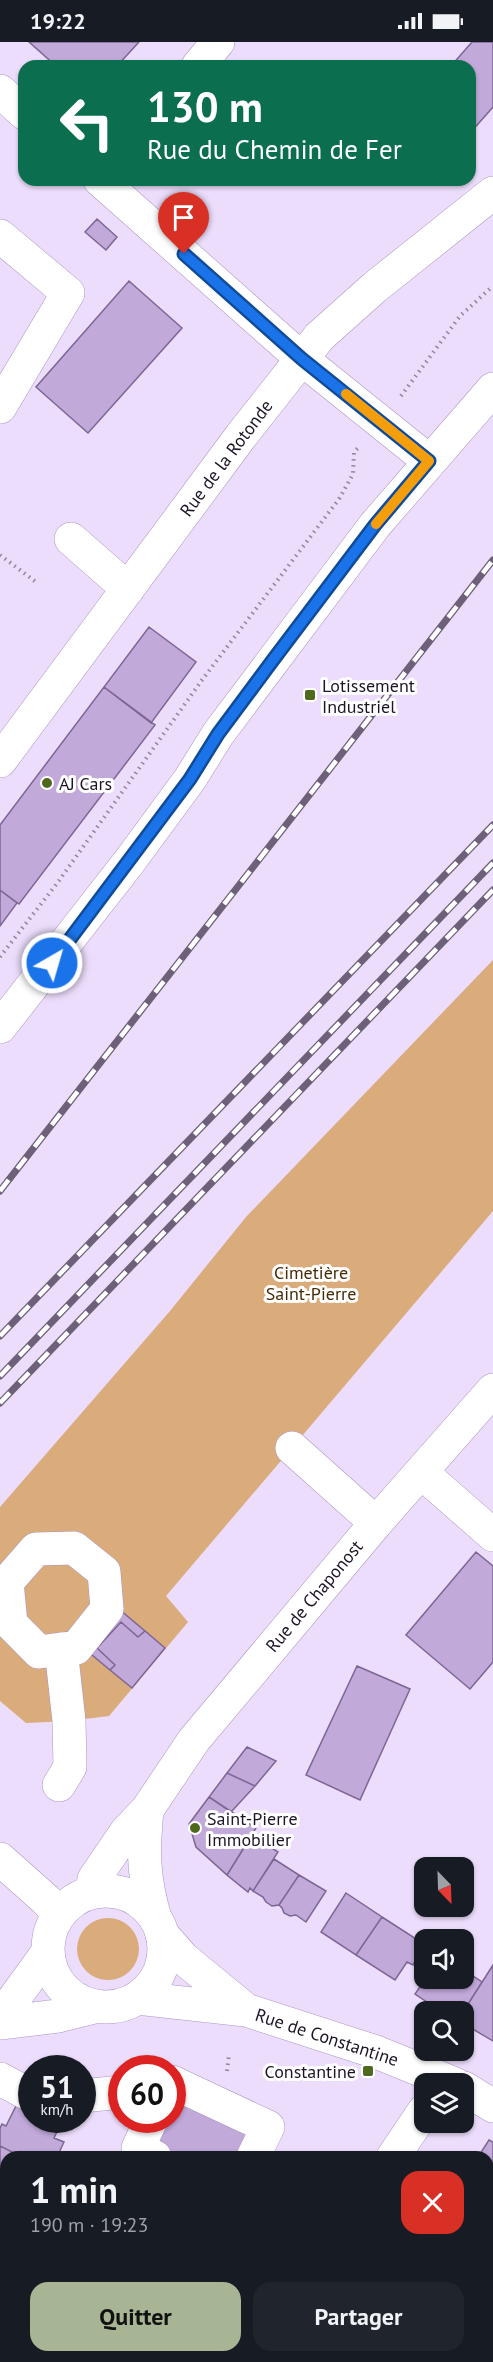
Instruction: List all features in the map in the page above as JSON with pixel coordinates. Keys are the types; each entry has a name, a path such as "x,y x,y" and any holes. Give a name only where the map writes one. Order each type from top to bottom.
{"main road":[{"path":"203,60 218,42"},
{"path":"0,92 18,108"},
{"path":"107,186 302,359 429,461"},
{"name":"Rue de la Rotonde","path":"0,761 241,436 319,337 375,287 493,193"},
{"path":"0,236 68,293 0,407"},
{"path":"0,1028 149,834 190,779 218,734 375,525 493,389"},
{"path":"71,538 128,589"},
{"name":"Rue de Chaponost","path":"92,1892 94,1879 126,1832 147,1810 194,1740 376,1523 493,1390"},
{"path":"292,1448 376,1523"},
{"path":"421,1472 493,1535"},
{"path":"59,1785 70,1767 69,1721 62,1649"},
{"name":"Rue de Chaponost","path":"147,1810 143,1856 146,1888 158,1926"},
{"path":"0,1859 59,1914"},
{"path":"0,2023 58,2016 98,2006 119,2006 137,1998 151,1986 160,1970 164,1952 158,1926 143,1904 128,1895 110,1891 92,1892 73,1901 59,1914 50,1932 48,1952 52,1972 63,1988 79,2000 98,2006"},
{"name":"Rue de Constantine","path":"158,1926 183,1958 246,2010"},
{"path":"0,2018 48,1952"},
{"name":"Rue de Constantine","path":"137,1998 246,2010 376,2052 426,2073"},
{"path":"0,2079 18,2089"},
{"path":"186,2089 268,2127 256,2151"},
{"name":"Rue de Constantine","path":"474,2096 493,2106"},
{"path":"397,2151 414,2126"},
{"path":"143,2151 138,2148 145,2133"}],"path":[{"path":"0,957 58,882 202,680 339,498 353,474 354,452 381,421 460,316 493,286"},
{"path":"0,555 36,582"}],"green space":[{"name":"Cimetière Saint-Pierre","path":"493,960 493,1211 166,1596 188,1622 109,1716 26,1723 0,1701 0,1507 170,1311 246,1217"},
{"path":"102,1918 114,1918 130,1927 137,1937 139,1949 137,1961 130,1971 114,1980 102,1980 91,1975 82,1966 77,1955 77,1943 82,1932 91,1923"}],"building":[{"path":"29,42 139,42 122,60 49,60"},
{"path":"472,42 493,42 493,107 476,126 476,60 456,60"},
{"path":"97,219 117,237 106,250 85,232"},
{"path":"129,281 182,328 88,433 36,387"},
{"path":"149,627 196,662 151,723 104,687"},
{"path":"104,687 155,725 19,904 0,890 0,825"},
{"path":"0,890 17,903 0,926"},
{"path":"476,1552 493,1566 493,1662 470,1689 406,1635"},
{"path":"120,1610 145,1631 138,1637 121,1622 97,1648 115,1665 110,1670 86,1650"},
{"path":"121,1622 138,1637 145,1631 165,1648 132,1688 110,1670 115,1665 97,1648"},
{"path":"357,1666 410,1689 360,1800 306,1775"},
{"path":"247,1747 276,1761 255,1786 227,1773"},
{"path":"227,1773 255,1786 231,1812 209,1797"},
{"path":"209,1797 256,1828 227,1875 196,1847 189,1824"},
{"path":"252,1835 278,1852 253,1891 250,1888 248,1892 227,1875"},
{"path":"274,1859 299,1875 279,1905 272,1906 253,1891"},
{"path":"299,1875 326,1891 306,1922 296,1915 290,1916 284,1913 279,1905"},
{"path":"346,1893 382,1917 356,1955 321,1932"},
{"path":"382,1917 414,1938 414,1963 413,1965 407,1962 395,1980 356,1955"},
{"path":"493,1965 493,2041 474,2030 474,2001 470,2001"},
{"path":"474,1977 482,1982 470,2001 426,2001 415,1994 418,1989 474,1989"},
{"path":"186,2100 256,2127 244,2151 161,2151 148,2145 154,2133 186,2133"},
{"path":"17,2104 18,2133 56,2133 54,2138 64,2142 60,2151 10,2151 0,2146 2,2124 6,2126"},
{"path":"489,2140 493,2142 493,2151 482,2151"},
{"path":"0,2146 10,2151 0,2151"}],"railway":[{"path":"0,1191 493,560"},
{"path":"0,1336 493,825"},
{"path":"0,1376 493,863"},
{"path":"0,1403 493,890"}],"slow traffic":[{"path":"346,394 429,461 376,524"}],"place":[{"name":"Lotissement Industriel","path":"310,695"},
{"name":"AJ Cars","path":"47,783"},
{"name":"Saint-Pierre Immobilier","path":"195,1828"},
{"name":"Constantine","path":"368,2071"}],"route":[{"path":"52,963 190,779 218,734 273,660 375,525 429,461 302,359 184,254"}]}
